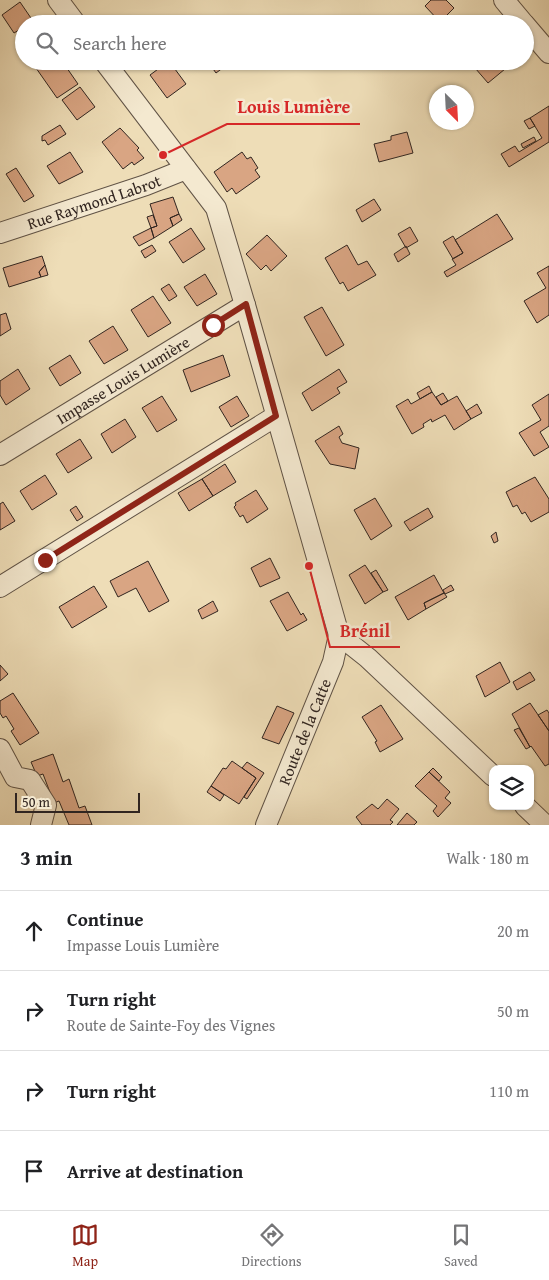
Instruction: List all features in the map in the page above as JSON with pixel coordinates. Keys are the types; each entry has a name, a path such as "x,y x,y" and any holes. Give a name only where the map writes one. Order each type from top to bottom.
{"street":[{"path":"58,0 69,15"},
{"path":"504,0 517,15"},
{"path":"534,35 549,53"},
{"path":"111,70 216,208 246,304 339,635 368,658 489,772"},
{"name":"Rue Raymond Labrot","path":"0,233 146,185 186,168"},
{"name":"Impasse Louis Lumière","path":"0,456 246,304"},
{"path":"0,587 276,416"},
{"name":"Route de la Catte","path":"266,825 333,662 339,635"},
{"path":"0,749 8,782 30,780 46,805 41,825"},
{"path":"529,810 545,825"}],"building":[{"path":"431,0 446,0 454,8 447,15 433,15 425,6"},
{"path":"20,2 29,15 15,15 14,33 2,15"},
{"path":"37,70 68,70 78,84 57,98"},
{"path":"157,70 176,70 186,84 167,98 150,75"},
{"path":"477,70 504,70 488,83"},
{"path":"80,87 95,107 77,120 62,100"},
{"path":"549,106 549,142 509,167 501,154 515,146 519,152 542,138 530,118"},
{"path":"530,118 535,126 529,129 524,121"},
{"path":"60,125 66,134 48,145 45,140 42,141 42,136"},
{"path":"120,128 139,148 137,150 144,158 134,165 132,162 123,169 102,142"},
{"path":"407,132 413,153 379,162 374,144 391,140 391,136"},
{"path":"534,137 536,141 523,148 521,144"},
{"path":"70,152 83,172 59,184 47,166"},
{"path":"242,152 247,159 251,157 258,168 255,170 260,177 236,194 232,188 227,192 214,172"},
{"path":"16,168 34,196 24,202 6,174"},
{"path":"173,197 179,214 170,218 173,226 154,238 151,228 157,226 150,204"},
{"path":"374,199 381,210 362,222 356,210"},
{"path":"179,214 182,220 173,226 170,218"},
{"path":"497,214 513,239 447,277 444,272 456,265 452,259 463,253 455,240"},
{"path":"153,215 157,226 151,228 147,217"},
{"path":"410,227 418,241 406,248 398,234"},
{"path":"151,228 154,238 139,246 133,237"},
{"path":"191,228 205,249 183,263 169,242"},
{"path":"267,235 287,256 271,271 266,265 261,270 246,254"},
{"path":"453,236 463,253 453,259 443,242"},
{"path":"152,245 156,251 145,258 141,251"},
{"path":"347,245 358,265 367,261 376,275 348,291 343,282 340,284 325,258"},
{"path":"406,246 410,254 398,262 394,254"},
{"path":"42,256 45,265 39,272 41,277 9,287 3,268"},
{"path":"45,265 48,275 41,277 39,272"},
{"path":"549,266 549,315 537,323 524,301 546,288 537,273"},
{"path":"205,274 217,294 197,306 184,287"},
{"path":"169,284 177,296 169,301 161,289"},
{"path":"153,296 171,323 148,337 131,310"},
{"path":"322,307 344,345 326,356 304,317"},
{"path":"6,313 11,329 0,336 0,315"},
{"path":"113,326 128,350 104,364 89,341"},
{"path":"70,355 81,373 60,386 49,368"},
{"path":"223,355 230,376 191,392 183,370"},
{"path":"18,369 30,389 6,405 0,395 0,381"},
{"path":"339,369 347,382 337,388 340,393 312,411 302,393"},
{"path":"429,386 432,392 420,399 417,393"},
{"path":"432,392 441,405 457,396 471,419 454,430 445,415 432,422 431,419 423,424 424,427 412,434 396,406 408,399 411,404"},
{"path":"443,393 448,401 441,405 436,397"},
{"path":"549,394 549,426 540,432 549,447 534,456 519,433 541,420 532,405"},
{"path":"162,396 177,420 157,432 142,408"},
{"path":"237,396 249,416 231,427 219,407"},
{"path":"477,404 482,413 471,419 466,411"},
{"path":"125,419 136,437 112,453 101,434"},
{"path":"339,426 343,434 339,437 342,443 359,448 355,469 330,464 315,441"},
{"path":"80,439 92,458 68,473 56,454"},
{"path":"225,464 236,482 213,496 202,479"},
{"path":"45,475 57,494 32,510 20,491"},
{"path":"535,477 549,499 549,512 531,522 525,512 522,514 517,505 513,507 506,492"},
{"path":"202,479 213,496 189,511 178,493"},
{"path":"256,490 268,509 247,523 243,515 240,517 234,507 235,503"},
{"path":"375,498 392,526 371,540 354,510"},
{"path":"3,502 15,521 0,530 0,504"},
{"path":"76,506 83,517 77,521 70,510"},
{"path":"428,508 433,517 410,531 404,522"},
{"path":"496,532 498,541 494,543 491,536"},
{"path":"270,558 280,578 260,587 251,568"},
{"path":"148,561 169,601 149,612 136,588 118,597 110,581"},
{"path":"365,565 383,592 365,604 349,575"},
{"path":"376,570 388,590 383,592 371,573"},
{"path":"434,575 444,593 424,603 426,609 408,620 395,597"},
{"path":"451,585 454,590 445,594 443,590"},
{"path":"94,586 107,607 72,628 59,607"},
{"path":"288,592 301,615 303,613 307,620 287,631 270,601"},
{"path":"444,593 447,597 426,609 424,603"},
{"path":"213,601 218,611 202,619 198,610"},
{"path":"500,662 510,682 485,697 476,676"},
{"path":"0,665 8,674 0,681"},
{"path":"530,672 535,680 517,690 513,682"},
{"path":"13,693 39,733 20,745 11,731 14,729 6,716 3,718 0,713 0,701"},
{"path":"530,703 549,731 549,764 545,766 530,747 512,714"},
{"path":"381,705 403,739 380,752 375,742 377,741 362,717"},
{"path":"277,706 294,713 279,744 262,738"},
{"path":"547,710 549,713 549,731 538,715"},
{"path":"519,728 530,747 526,749 514,730"},
{"path":"53,754 63,782 69,779 79,808 85,806 92,825 69,825 59,801 54,803 43,774 37,776 31,762"},
{"path":"232,761 256,778 239,804 211,786 223,768 226,769"},
{"path":"247,762 264,773 247,799 244,797 256,778 242,768"},
{"path":"433,768 442,777 439,781 429,772"},
{"path":"429,772 450,792 445,798 451,803 438,817 433,811 437,806 415,786"},
{"path":"211,786 224,795 220,801 207,792"},
{"path":"387,799 399,809 390,820 393,822 390,825 362,825 356,817 372,804 378,809"},
{"path":"407,813 417,822 414,825 397,825"}],"place":[{"name":"Louis Lumière","path":"163,155"},
{"name":"Brénil","path":"309,566"}],"route":[{"path":"45,560 276,416 246,304 213,325"}]}
